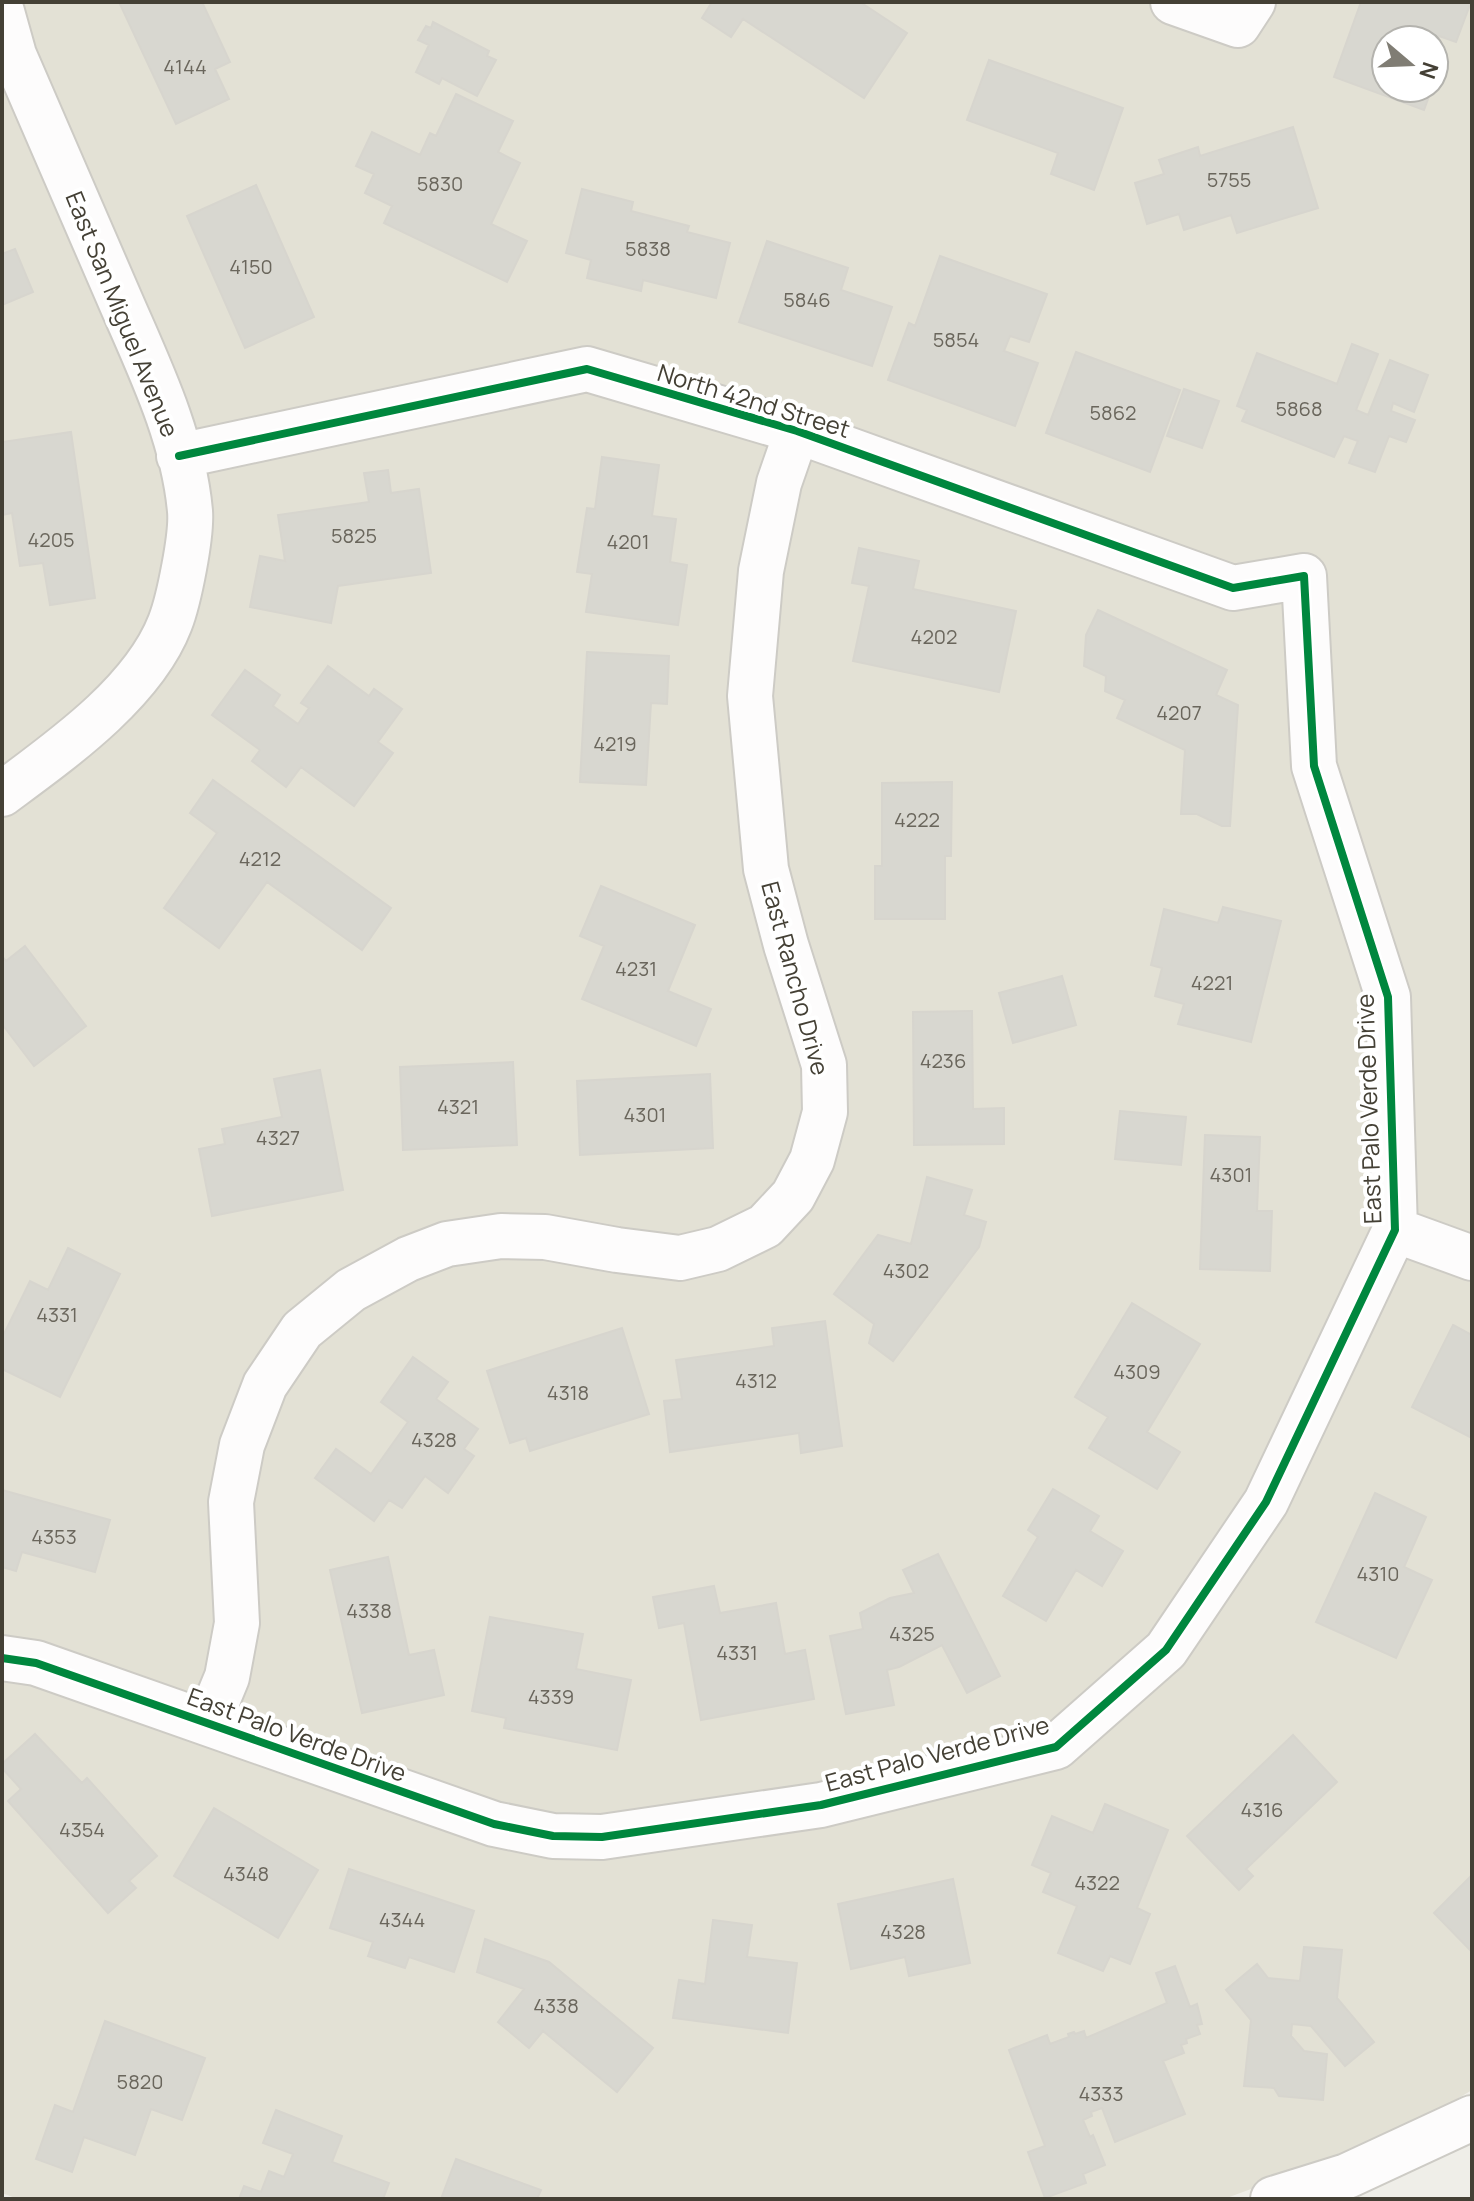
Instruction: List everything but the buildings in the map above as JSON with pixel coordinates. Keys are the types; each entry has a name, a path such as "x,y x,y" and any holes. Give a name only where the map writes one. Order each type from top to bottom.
{"street":[{"path":"1173,2 1245,14"},
{"name":"East San Miguel Avenue","path":"2,12 14,55 160,391 179,456 190,513 182,577 169,625 140,674 77,738 2,794"},
{"name":"North 42nd Street","path":"179,456 587,369 797,431 1233,588 1304,576"},
{"name":"East Rancho Drive","path":"208,1723 227,1677 237,1623 231,1502 242,1445 265,1385 302,1330 351,1290 408,1259 447,1244 501,1236 545,1237 680,1258 718,1249 765,1226 793,1196 812,1160 825,1112 824,1065 766,869 750,696 761,571 779,483 797,431"},
{"name":"East Palo Verde Drive","path":"2,1658 36,1663 494,1824 553,1836 602,1837 821,1805 1056,1747 1166,1650 1266,1502 1395,1230 1388,997 1314,766 1304,576"},
{"path":"1395,1230 1472,1258"},
{"path":"1273,2199 1347,2176 1472,2118"}],"shaded area":[{"path":"2,2 1472,2 1472,2090 1397,2135 1224,2199 18,2199 2,2193"}],"cycle path":[{"path":"2,1658 36,1663 494,1824 553,1836 602,1837 821,1805 1056,1747 1166,1650 1266,1502 1395,1230 1388,997 1314,766 1304,576 1233,588 797,431 587,369 179,456"}]}
